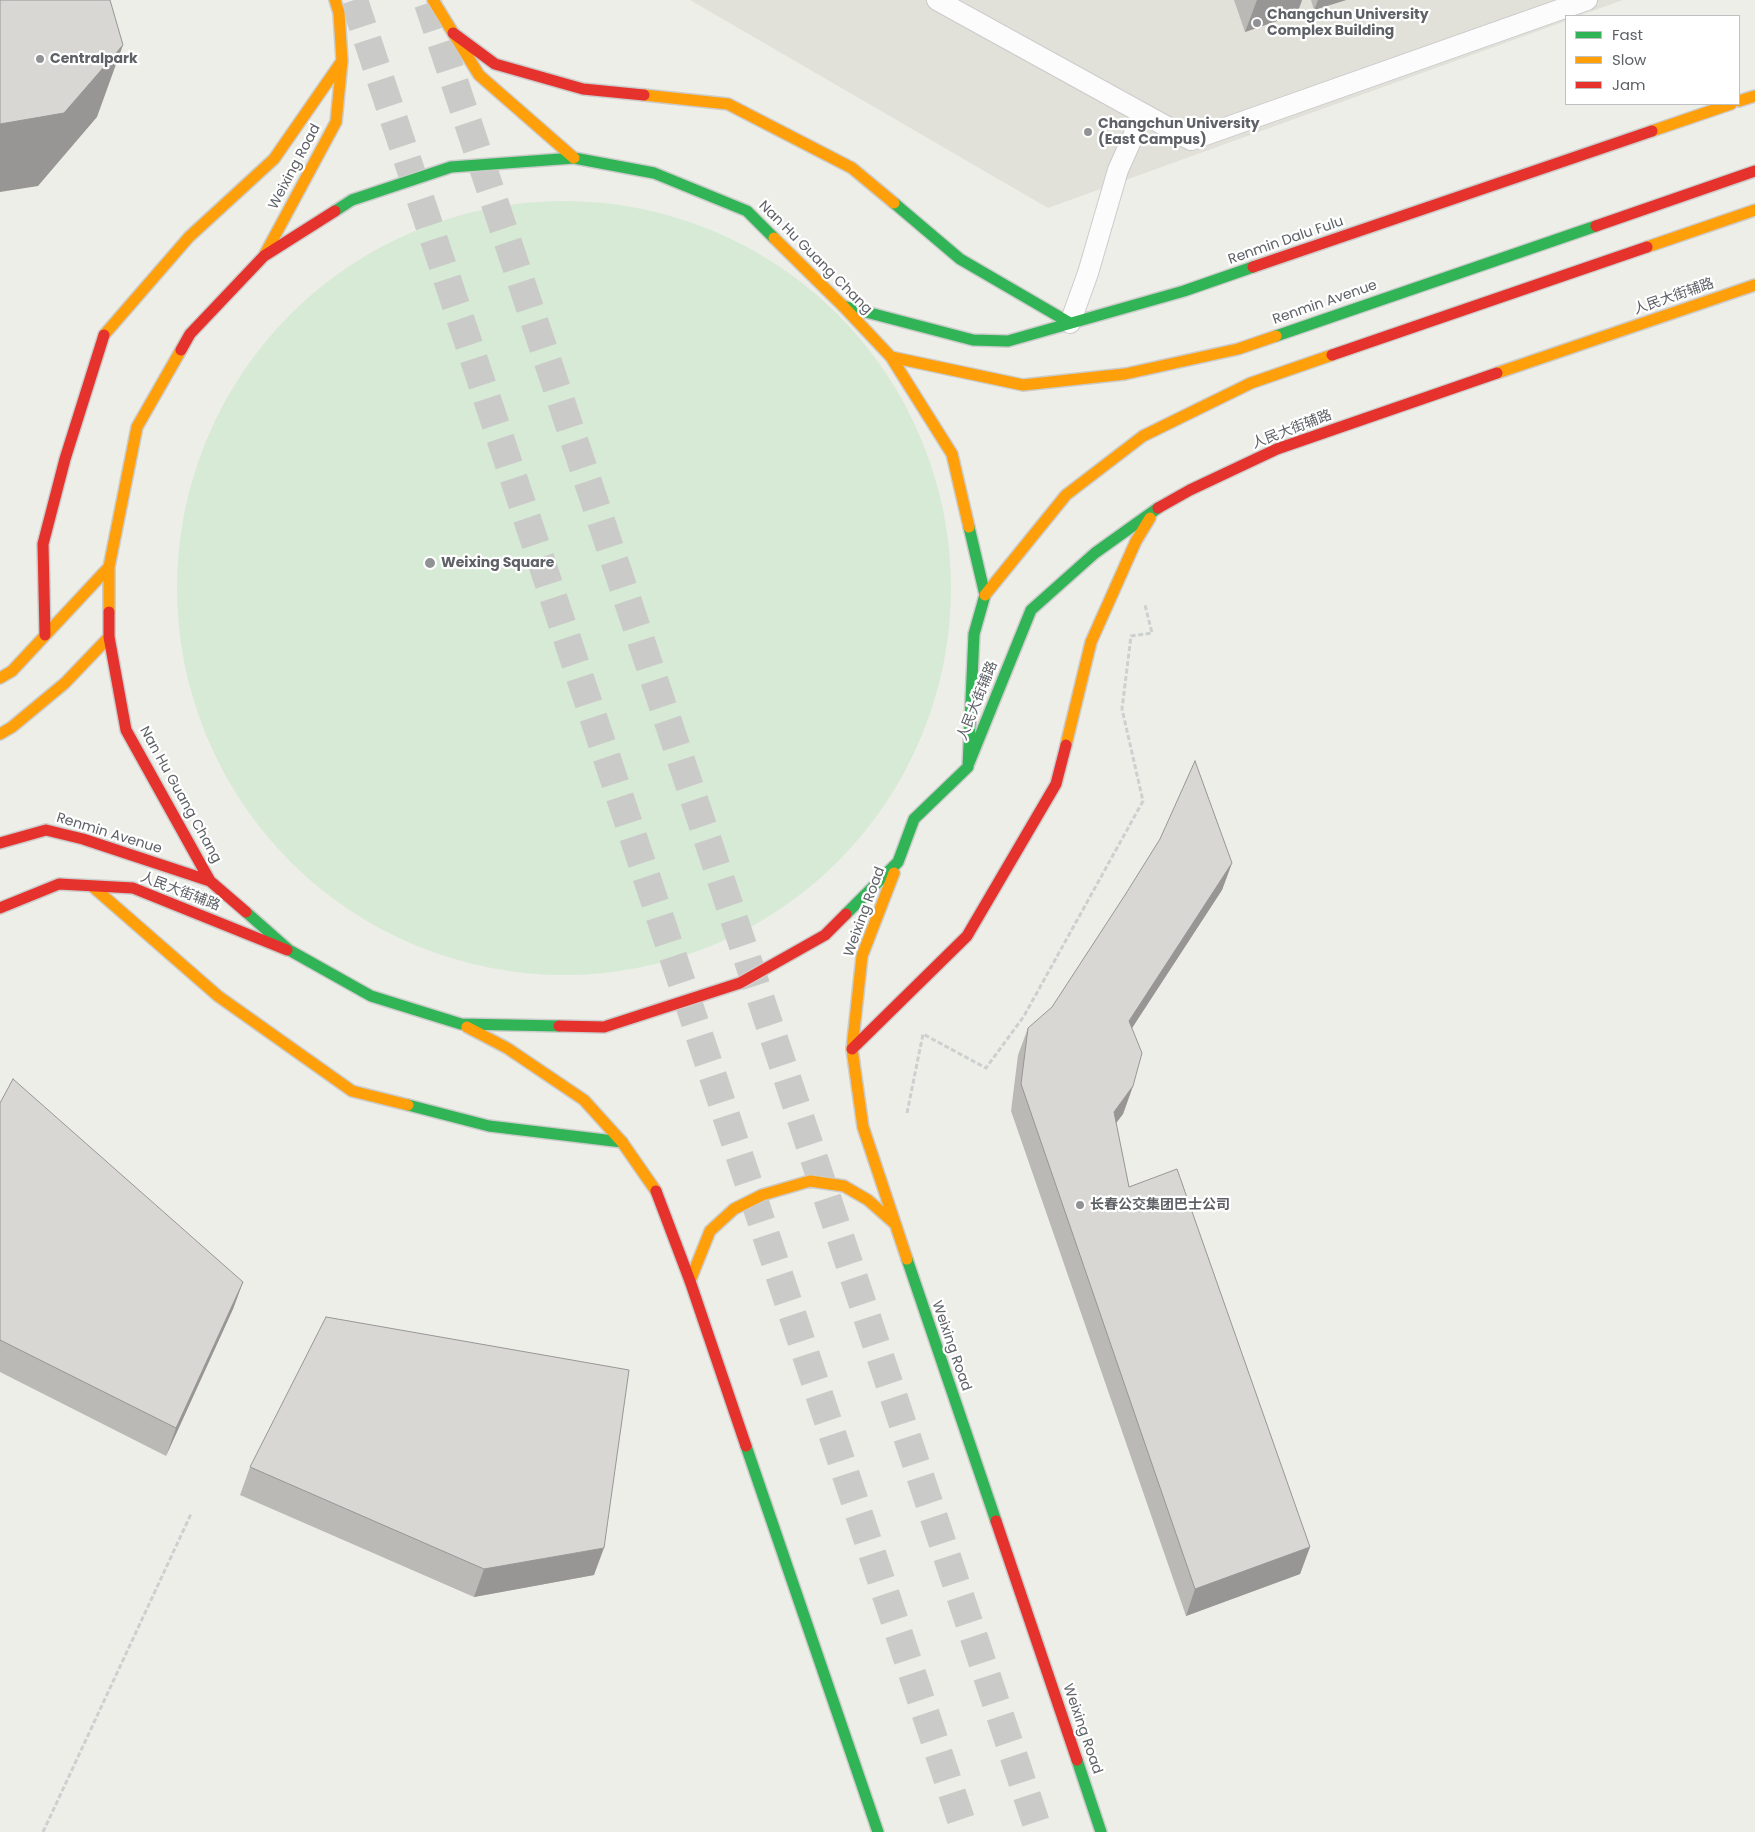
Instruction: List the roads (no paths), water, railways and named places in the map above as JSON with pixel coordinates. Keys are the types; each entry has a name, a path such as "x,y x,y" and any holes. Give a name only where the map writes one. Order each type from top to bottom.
{"main road":[{"name":"Weixing Road","path":"264,256 336,122 342,61 339,13 335,0"},
{"path":"433,0 479,75 574,158"},
{"path":"453,32 495,64 583,89 728,104 852,168 960,259 1070,323"},
{"path":"45,635 43,544 65,459 102,337 189,238 274,159 342,61"},
{"path":"1740,101 1755,96"},
{"name":"Renmin Dalu Fulu","path":"843,306 973,340 1008,341 1184,292 1728,105"},
{"name":"Nan Hu Guang Chang","path":"574,158 654,173 747,211 843,306 891,357 952,454 985,595 974,634 968,767 914,819 898,862 825,935 740,983 604,1027 461,1024 371,996 289,950 210,881 126,730 109,637 109,567 138,428 190,334 264,256 352,200 451,167 574,158"},
{"name":"Renmin Avenue","path":"891,357 1023,385 1125,374 1238,348 1755,171"},
{"path":"985,595 1066,495 1142,436 1251,383 1755,210"},
{"name":"人民大街辅路","path":"968,767 1031,610 1095,553 1156,509 1190,490 1277,449 1755,285"},
{"path":"852,1048 967,936 1056,784 1091,642 1136,541 1156,509"},
{"path":"0,678 12,671 109,567"},
{"path":"0,734 12,727 65,683 109,637"},
{"name":"Renmin Avenue","path":"0,843 46,830 83,839 210,881"},
{"name":"Weixing Road","path":"898,862 862,956 852,1048 862,1127 1101,1832"},
{"name":"人民大街辅路","path":"0,908 59,884 133,888 289,950"},
{"path":"92,886 218,996 352,1091 489,1126 622,1142"},
{"path":"461,1024 507,1048 584,1100 622,1142 656,1192 690,1281 878,1832"},
{"path":"690,1281 710,1231 734,1209 762,1195 810,1181 844,1186 868,1200 894,1223"}],"lane":[{"path":"937,0 1191,140 1587,0"},
{"path":"1070,323 1088,273 1118,170 1143,114"}],"tunnel":[{"path":"354,0 965,1832"},
{"path":"428,3 1039,1832"}],"place":[{"name":"Changchun University Complex Building","path":"1257,23"},
{"name":"Centralpark","path":"40,59"},
{"name":"Changchun University (East Campus)","path":"1088,132"},
{"name":"Weixing Square","path":"430,563"},
{"name":"长春公交集团巴士公司","path":"1080,1205"}]}
